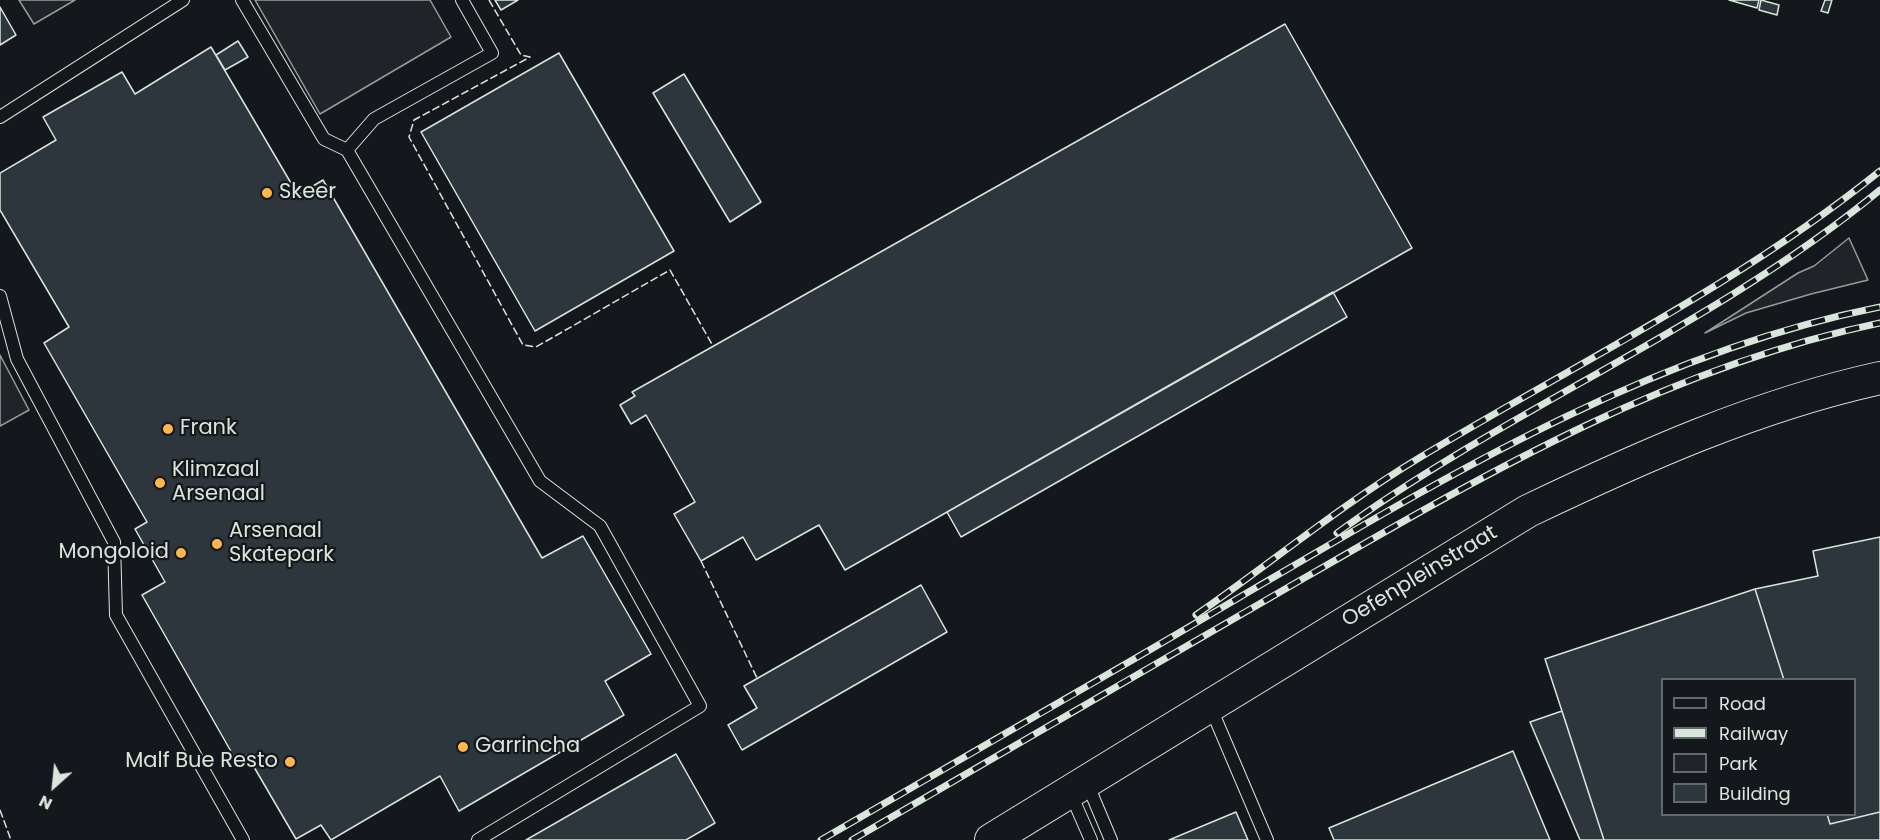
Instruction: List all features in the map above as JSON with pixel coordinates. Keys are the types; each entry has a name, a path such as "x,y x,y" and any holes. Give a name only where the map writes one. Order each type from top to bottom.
{"street":[{"name":"Oefenpleinstraat","path":"991,840 1528,511 1617,469 1722,426 1845,386 1880,378"}],"lane":[{"path":"0,117 183,0"},
{"path":"242,0 324,139 347,150 540,481 600,526 700,706 478,840"},
{"path":"347,150 374,119 492,53 462,0"},
{"path":"0,296 17,359 114,542 116,615 243,840"},
{"path":"1210,706 1267,840"},
{"path":"1078,787 1091,840"},
{"path":"1078,787 1111,840"}],"green space":[{"path":"19,0 75,0 34,24"},
{"path":"255,0 430,0 451,37 320,114"},
{"path":"1849,238 1868,280 1746,313 1705,333 1798,273 1814,266"},
{"path":"0,355 29,410 0,426"}],"building":[{"path":"495,0 518,0 501,10"},
{"path":"1729,0 1759,0 1757,8"},
{"path":"1761,0 1779,5 1777,15 1759,10"},
{"path":"1825,0 1832,0 1828,13 1821,11"},
{"path":"0,7 16,35 0,45"},
{"path":"1285,24 1412,248 845,570 819,525 756,560 743,537 701,561 674,514 695,502 646,415 631,424 620,405 635,396 632,392"},
{"path":"238,41 248,57 225,70 216,55"},
{"path":"211,47 298,195 323,180 542,558 583,536 651,654 605,681 624,715 459,811 440,776 331,840 321,825 296,839 247,755 237,762 142,595 165,582 135,529 147,522 44,343 69,327 0,210 0,173 56,140 43,117 122,72 135,94"},
{"path":"559,53 674,251 535,331 421,132"},
{"path":"684,74 761,202 730,222 653,93"},
{"path":"1333,292 1347,317 961,537 947,512"},
{"path":"1880,537 1880,812 1830,824 1828,816 1856,816 1856,678 1783,678 1755,589 1818,576 1813,551"},
{"path":"921,585 947,632 742,750 728,725 757,708 744,686"},
{"path":"1755,589 1783,678 1661,678 1661,816 1828,816 1830,824 1880,812 1880,840 1604,840 1545,659"},
{"path":"1562,711 1604,840 1580,840 1530,722"},
{"path":"1513,751 1550,840 1334,840 1329,828"},
{"path":"676,754 715,823 686,840 526,840"},
{"path":"1236,812 1248,840 1169,840"}],"railway":[{"path":"1196,615 1390,476 1713,287 1770,251 1880,171"},
{"path":"1337,533 1403,488 1471,446 1681,326 1749,284 1816,239 1880,190"},
{"path":"821,840 1393,508 1549,425 1629,388 1711,355 1794,328 1880,307"},
{"path":"852,840 1369,541 1438,502 1580,428 1726,367 1802,342 1880,323"}],"fence":[{"path":"489,0 521,55 530,57 414,120 409,137 523,345 536,347 670,270 713,346"},
{"path":"701,561 757,678"},
{"path":"0,810 11,840"}],"place":[{"name":"Skeer","path":"267,193"},
{"name":"Frank","path":"168,429"},
{"name":"Klimzaal Arsenaal","path":"160,483"},
{"name":"Arsenaal Skatepark","path":"217,544"},
{"name":"Mongoloid","path":"181,553"},
{"name":"Garrincha","path":"463,747"},
{"name":"Malf Bue Resto","path":"290,762"}]}
